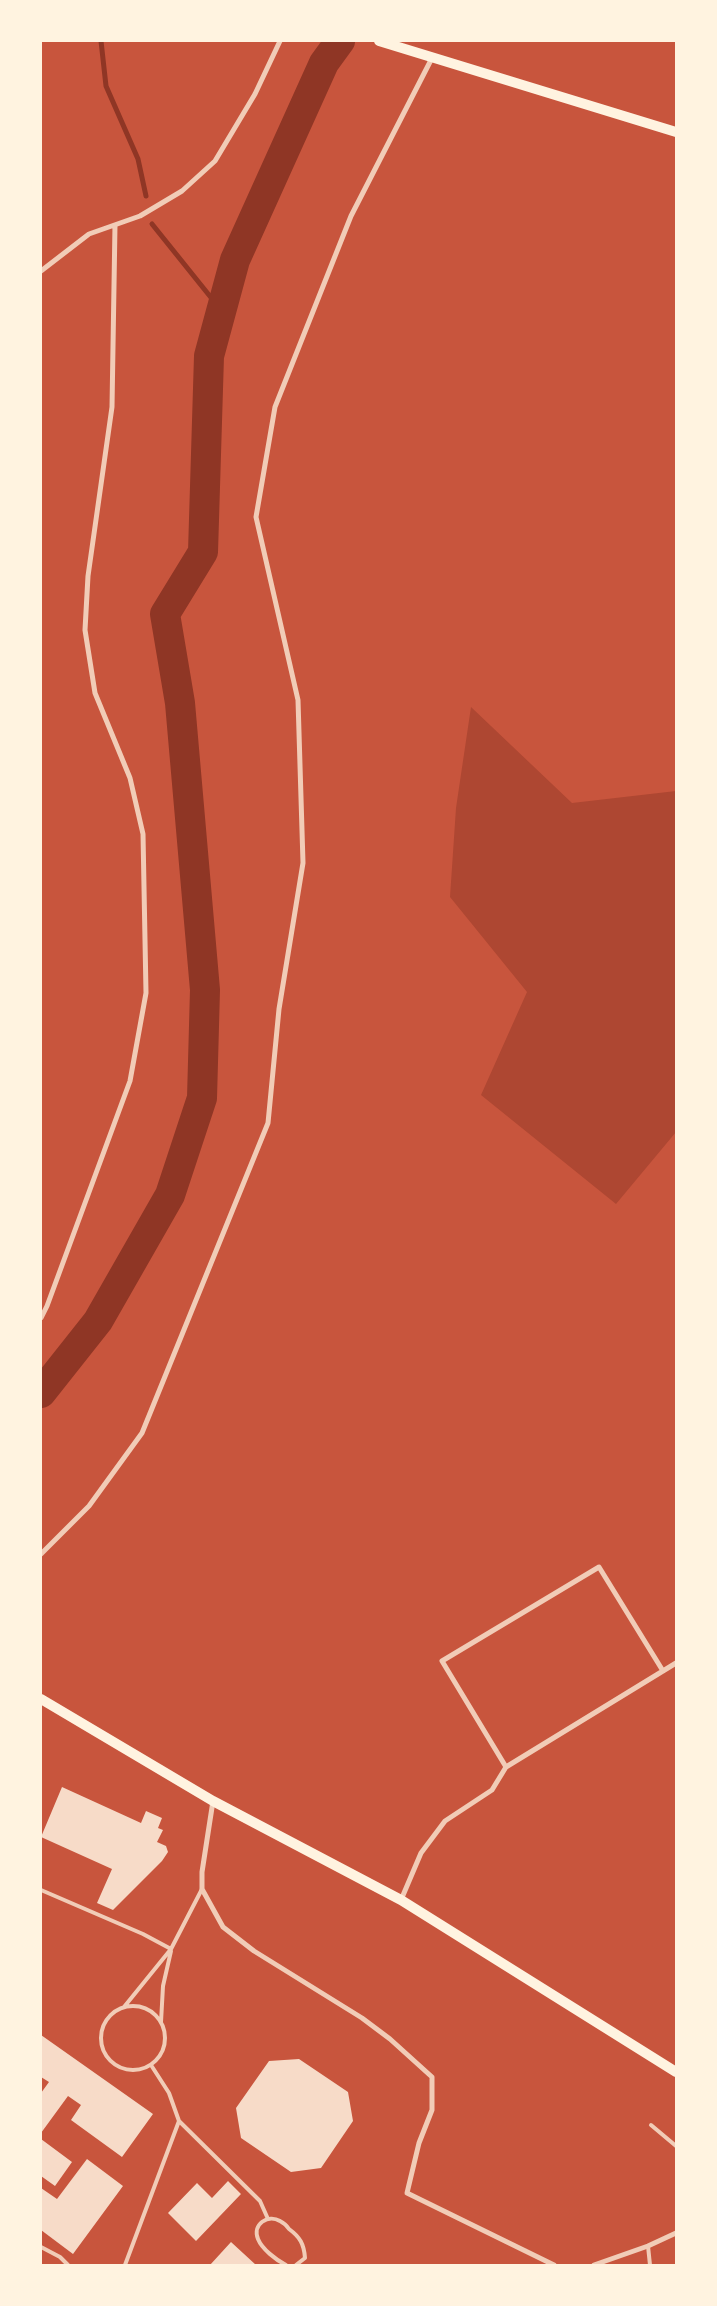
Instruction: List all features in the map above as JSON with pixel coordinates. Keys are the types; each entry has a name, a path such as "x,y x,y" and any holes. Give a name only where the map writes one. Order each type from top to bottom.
{"main road":[{"path":"379,41 676,132"},
{"path":"41,1699 213,1801 401,1900 676,2072"}],"street":[{"path":"41,271 89,234 140,216 182,191 215,161 255,94 280,41"},
{"path":"41,1554 89,1506 142,1433 268,1123 279,1009 303,863 298,700 256,517 275,407 352,216 432,58"},
{"path":"41,1318 48,1306 130,1081 146,992 143,834 130,778 95,693 85,630 88,576 112,407 115,224"},
{"path":"506,1767 442,1661 599,1568 663,1671"},
{"path":"401,1900 421,1854 445,1821 492,1790 506,1767 676,1663"},
{"path":"213,1801 202,1872 202,1890 223,1927 254,1951 383,2034 432,2077 432,2110 419,2143 407,2193 554,2265"},
{"path":"594,2265 676,2234"}],"lane":[{"path":"41,1890 143,1934 171,1949"},
{"path":"124,2007 171,1949 202,1890"},
{"path":"161,2022 145,2008 135,2006 124,2007 115,2011 102,2027 100,2037 103,2052 113,2064 122,2069 132,2071 152,2065 158,2059 166,2041 161,2022 164,1986 171,1949"},
{"path":"152,2065 169,2093 179,2121 260,2202 268,2219"},
{"path":"125,2265 179,2121"},
{"path":"651,2125 676,2146"},
{"path":"286,2265 262,2245 257,2238 257,2229 261,2222 268,2219 280,2221 297,2235 304,2246 305,2258 296,2265"},
{"path":"648,2246 650,2265"},
{"path":"41,2247 68,2265"}],"shaded area":[{"path":"471,707 572,803 676,791 676,1132 616,1204 481,1095 527,992 450,897 456,808"}],"building":[{"path":"62,1787 141,1823 146,1811 162,1818 158,1828 163,1830 157,1842 166,1846 168,1852 162,1861 113,1910 97,1903 112,1869 41,1837"},
{"path":"41,2035 153,2114 122,2157 71,2120 81,2105 68,2096 41,2133 41,2093 49,2082 41,2077"},
{"path":"299,2059 348,2092 353,2121 321,2168 291,2172 241,2138 236,2108 269,2061"},
{"path":"41,2139 72,2162 55,2186 41,2176"},
{"path":"87,2159 123,2186 73,2254 41,2230 41,2188 57,2199"},
{"path":"228,2181 241,2194 196,2241 168,2213 197,2183 212,2198"},
{"path":"231,2242 256,2265 210,2265"}],"waterway":[{"path":"101,41 106,86 138,159 146,196"},
{"path":"41,1393 98,1321 170,1195 202,1098 205,990 180,703 165,614 203,552 209,356 235,260 324,63 340,41"},
{"path":"152,224 221,310"}]}
